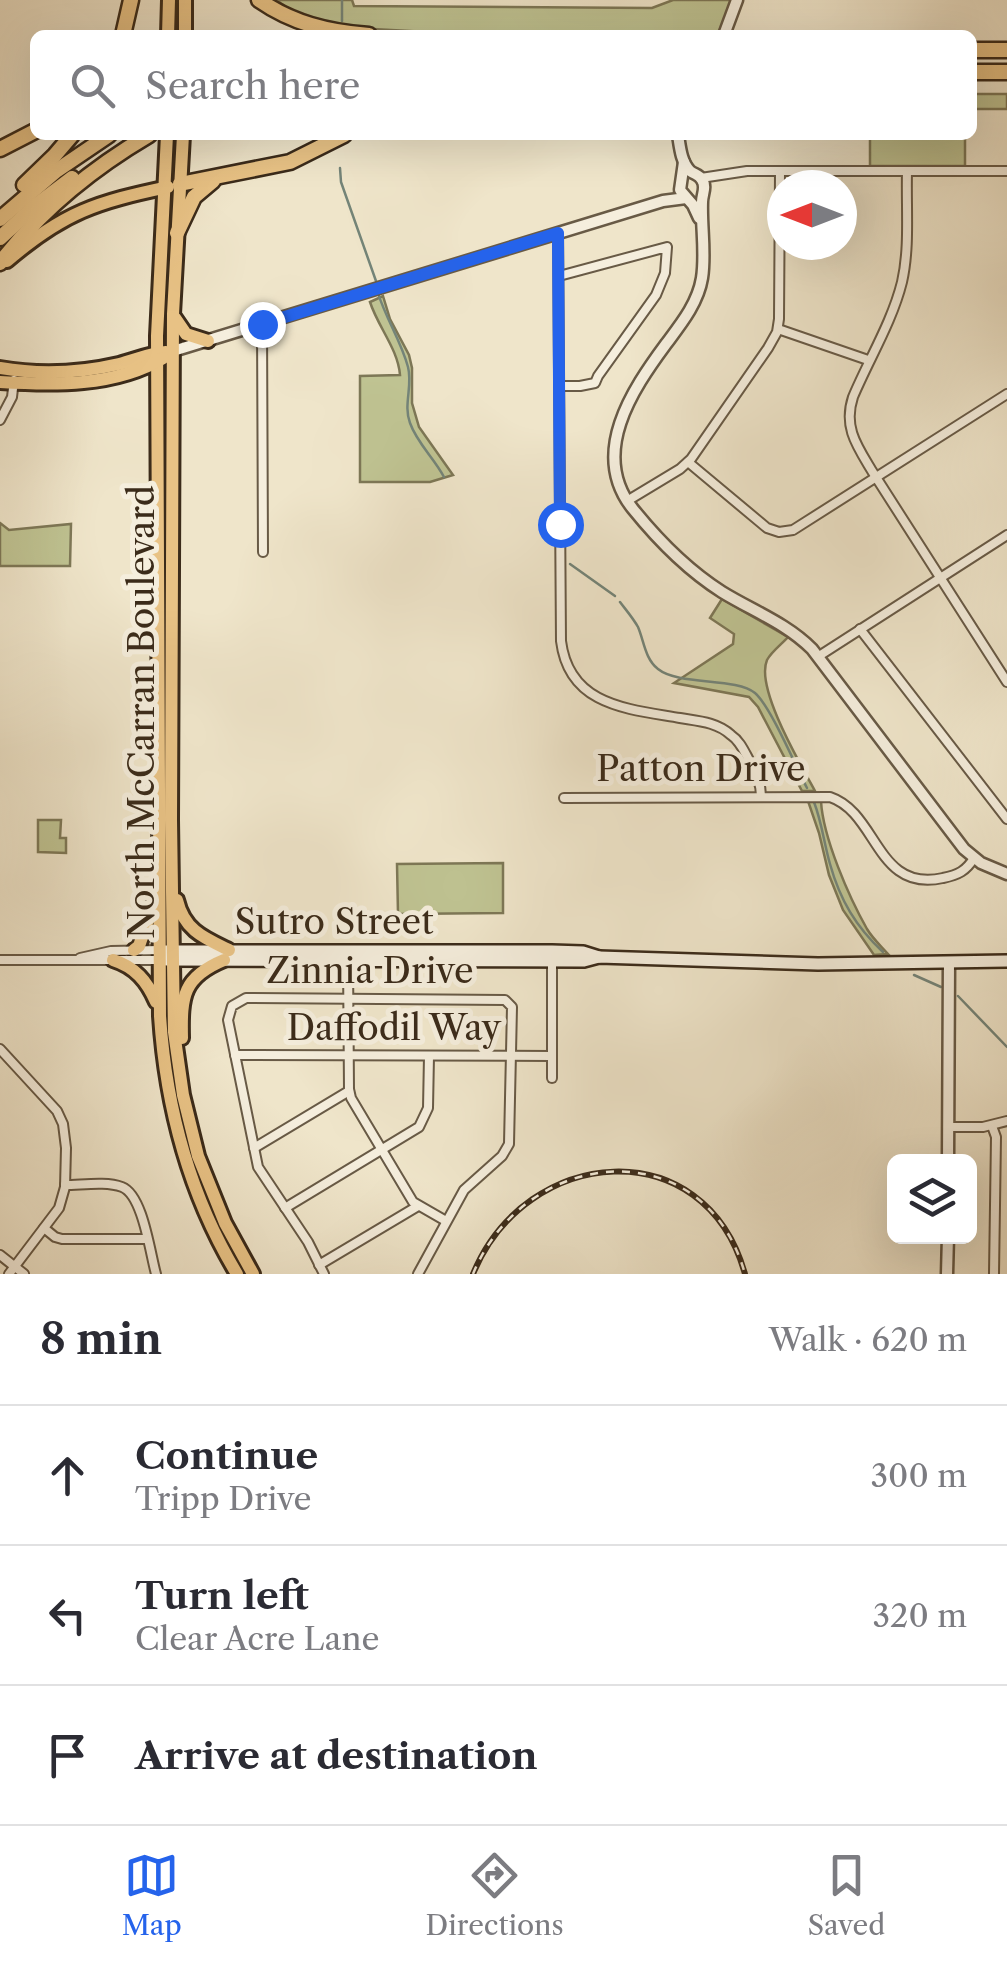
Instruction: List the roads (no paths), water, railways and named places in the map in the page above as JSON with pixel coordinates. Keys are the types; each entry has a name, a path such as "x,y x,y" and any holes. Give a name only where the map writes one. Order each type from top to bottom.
{"highway":[{"path":"124,30 131,0"},
{"path":"258,0 300,22 328,30"},
{"path":"977,50 1007,50"},
{"path":"977,58 1007,59"},
{"path":"978,72 1007,74"},
{"path":"0,149 30,134"},
{"path":"0,206 40,172 68,140"},
{"path":"0,219 43,181 102,140"},
{"path":"0,238 64,184 136,140"},
{"path":"0,265 14,244 56,202 139,140"},
{"path":"180,184 290,162 334,140"},
{"path":"177,233 194,197 218,178"}],"main road":[{"path":"168,0 168,30"},
{"path":"184,0 185,30"},
{"name":"North McCarran Boulevard","path":"167,140 157,357 159,886 174,1032 192,1135 225,1224 253,1274"},
{"name":"North McCarran Boulevard","path":"183,140 173,314 172,873 160,1016 166,1078 180,1140 205,1210 238,1274"},
{"path":"0,265 70,215 123,196 180,184"},
{"path":"173,314 186,334 208,341"},
{"path":"7,376 64,384 127,373 173,351"},
{"path":"7,376 75,371 157,357"},
{"path":"127,373 146,379 157,402"},
{"path":"172,873 178,907 187,924 227,955 196,975 185,992 183,1095"},
{"path":"134,950 144,934 159,886"},
{"name":"Sutro Street","path":"165,956 552,956 583,952 598,957 818,964 1007,961"},
{"path":"113,960 131,968 146,983 160,1016"}],"street":[{"path":"726,30 737,0"},
{"path":"679,140 684,161 702,184 703,270 698,294 636,386 616,437 615,467 627,500 662,541 702,577 792,631 819,656 954,837 974,858 1007,874"},
{"path":"684,161 681,194 701,222"},
{"path":"857,172 1007,171"},
{"path":"173,351 663,201 696,199 702,184 718,177 767,172"},
{"path":"907,172 903,276 850,405 848,420 854,440 876,478 1007,682"},
{"path":"663,201 690,174 702,184"},
{"path":"558,233 562,641 567,664 582,687 601,701 704,722 729,732 758,779 761,796"},
{"path":"558,276 666,247 665,273 656,295 595,383 560,386"},
{"path":"627,500 688,462 768,348 778,329 779,260"},
{"path":"262,324 263,552"},
{"path":"778,329 868,360"},
{"path":"0,420 9,406 7,376"},
{"path":"688,462 754,519 779,532 799,527 1007,394"},
{"path":"819,656 1007,535"},
{"path":"860,629 1007,818"},
{"name":"Patton Drive","path":"564,798 822,796 838,800 850,810 894,867 913,878 953,876 965,870 974,858"},
{"name":"Sutro Street","path":"70,961 104,952 134,950 165,956"},
{"path":"348,955 349,1091 353,1102 418,1206 446,1222"},
{"name":"Sutro Street","path":"0,960 165,956"},
{"path":"552,956 552,1078"},
{"path":"948,1154 949,962"},
{"name":"Zinnia Drive","path":"235,1055 228,1020 232,1006 246,998 348,998 501,999 512,1007 512,1056"},
{"path":"0,1049 52,1106 66,1135 66,1185 59,1208 11,1270"},
{"path":"235,1055 261,1174 322,1269 418,1206"},
{"name":"Daffodil Way","path":"235,1055 552,1056"},
{"path":"284,1208 413,1132 424,1121 429,1056"},
{"path":"418,1274 468,1184 502,1156 510,1144 512,1056"},
{"path":"254,1148 349,1091"},
{"path":"948,1127 992,1126 1007,1121"},
{"path":"992,1126 996,1137 994,1274"},
{"path":"66,1185 116,1186 130,1192 139,1210 156,1274"},
{"path":"44,1228 62,1238 147,1239"},
{"path":"947,1274 948,1244"},
{"path":"0,1255 11,1270 24,1274"}],"waterway":[{"path":"342,0 342,21"},
{"path":"340,168 341,182 376,281"},
{"path":"378,293 408,367 410,423 444,477"},
{"path":"570,564 615,596"},
{"path":"620,602 638,627 648,655 658,669 679,678 735,685 755,693 776,724 807,788"},
{"path":"814,802 844,901 857,923 883,952"},
{"path":"914,975 941,987"},
{"path":"958,996 1007,1047"}],"railway":[{"path":"473,1274 498,1231 532,1199 572,1179 614,1172 655,1177 693,1195 724,1227 745,1274"}]}
